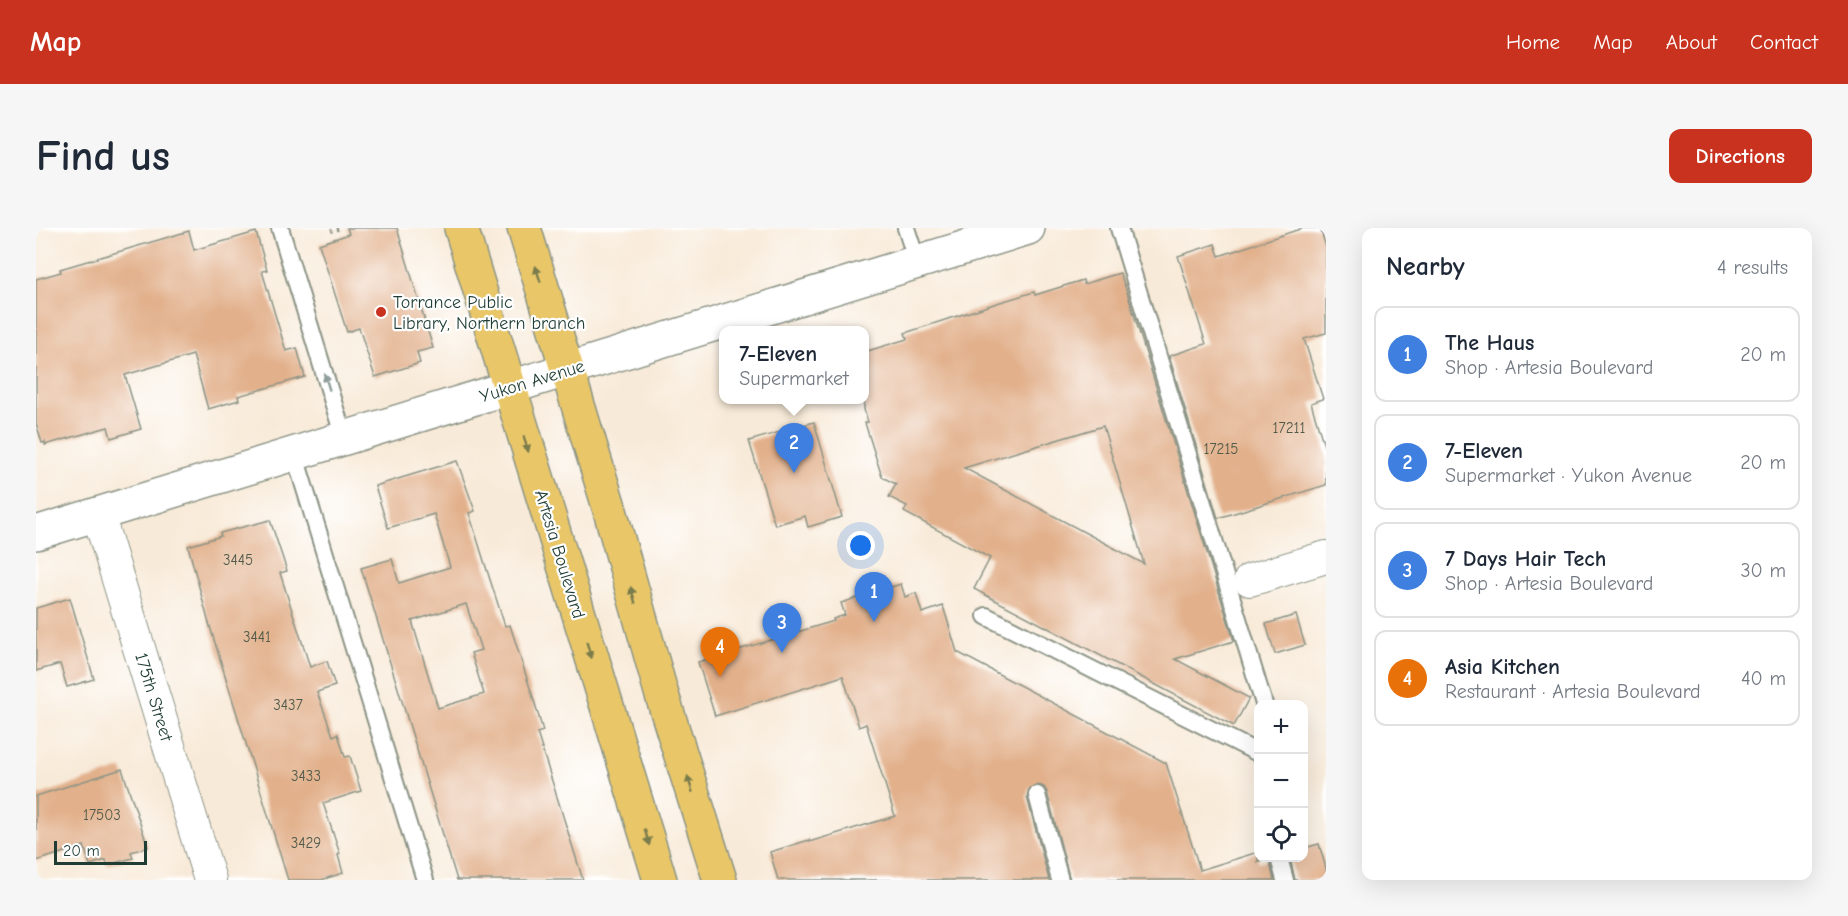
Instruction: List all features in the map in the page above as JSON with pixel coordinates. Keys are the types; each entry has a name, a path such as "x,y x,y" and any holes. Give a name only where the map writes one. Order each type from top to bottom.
{"main road":[{"name":"Artesia Boulevard","path":"461,228 660,880"},
{"path":"524,228 568,370 661,692 720,880"}],"street":[{"name":"Yukon Avenue","path":"36,533 1028,228"},
{"name":"175th Street","path":"98,514 210,880"},
{"path":"1250,580 1326,558"}],"lane":[{"path":"280,228 344,438"},
{"path":"906,228 917,262"},
{"path":"1119,228 1262,700"},
{"path":"294,453 425,880"},
{"path":"986,616 1254,751"},
{"path":"1037,795 1060,880"},
{"path":"1280,862 1286,880"}],"path":[{"path":"331,231 342,228"}],"building":[{"name":"Torrance Public Library, Northern branch","path":"347,228 397,228 433,348 417,352 420,363 375,377 359,328 347,332 319,244 349,234"},
{"path":"1303,228 1320,228 1326,247 1326,333 1304,339 1323,399 1311,403 1326,452 1326,485 1218,518 1169,356 1206,344 1178,256 1215,244 1219,256"},
{"path":"189,231 194,250 256,232 267,270 262,271 286,351 297,348 305,377 238,396 239,400 208,409 193,355 125,375 141,429 111,438 108,427 45,445 45,442 42,443 36,423 36,279 61,272 60,269"},
{"path":"1120,273 1127,292 1234,641 1175,659 1249,698 1234,726 974,589 990,558 904,512 907,506 889,497 896,484 882,477 865,423 868,422 864,404 869,404 869,350 907,339 905,333 997,303 1034,292 1035,295 1083,280 1084,284","holes":["1103,426 1144,564 964,468"]},
{"path":"814,422 842,517 808,527 805,516 775,525 749,441"},
{"path":"457,461 475,511 469,513 484,561 505,626 510,625 536,707 543,731 537,733 583,880 457,880 361,568 392,559 399,583 450,567 434,514 388,528 375,486","holes":["466,604 481,650 471,653 484,694 438,708 412,621"]},
{"path":"270,520 287,571 280,573 310,667 327,661 335,686 317,692 333,736 338,734 345,757 350,756 361,791 323,803 340,854 338,855 343,873 321,880 288,880 208,620 188,546 221,536 220,533"},
{"path":"901,584 905,597 916,593 922,613 943,606 957,652 1166,763 1200,870 1254,853 1254,862 1270,862 1274,880 1070,880 1047,792 1039,785 1029,788 1027,797 1049,880 778,880 770,852 895,816 866,724 859,727 843,676 715,716 698,662 834,621 833,619 845,615 841,603"},
{"path":"70,598 94,679 67,687 60,664 36,671 36,608"},
{"path":"1296,615 1305,645 1275,654 1266,624"},
{"path":"122,769 148,847 131,852 133,858 107,865 106,860 90,865 84,846 36,861 36,796"},
{"path":"1319,844 1326,868 1326,880 1295,880 1291,862 1308,862 1308,847"}],"place":[{"name":"Torrance Public Library, Northern branch","path":"381,312"},
{"name":"7-Eleven","path":"794,473"},
{"name":"The Haus","path":"874,622"},
{"name":"7 Days Hair Tech","path":"782,653"},
{"name":"Asia Kitchen","path":"720,677"}]}
